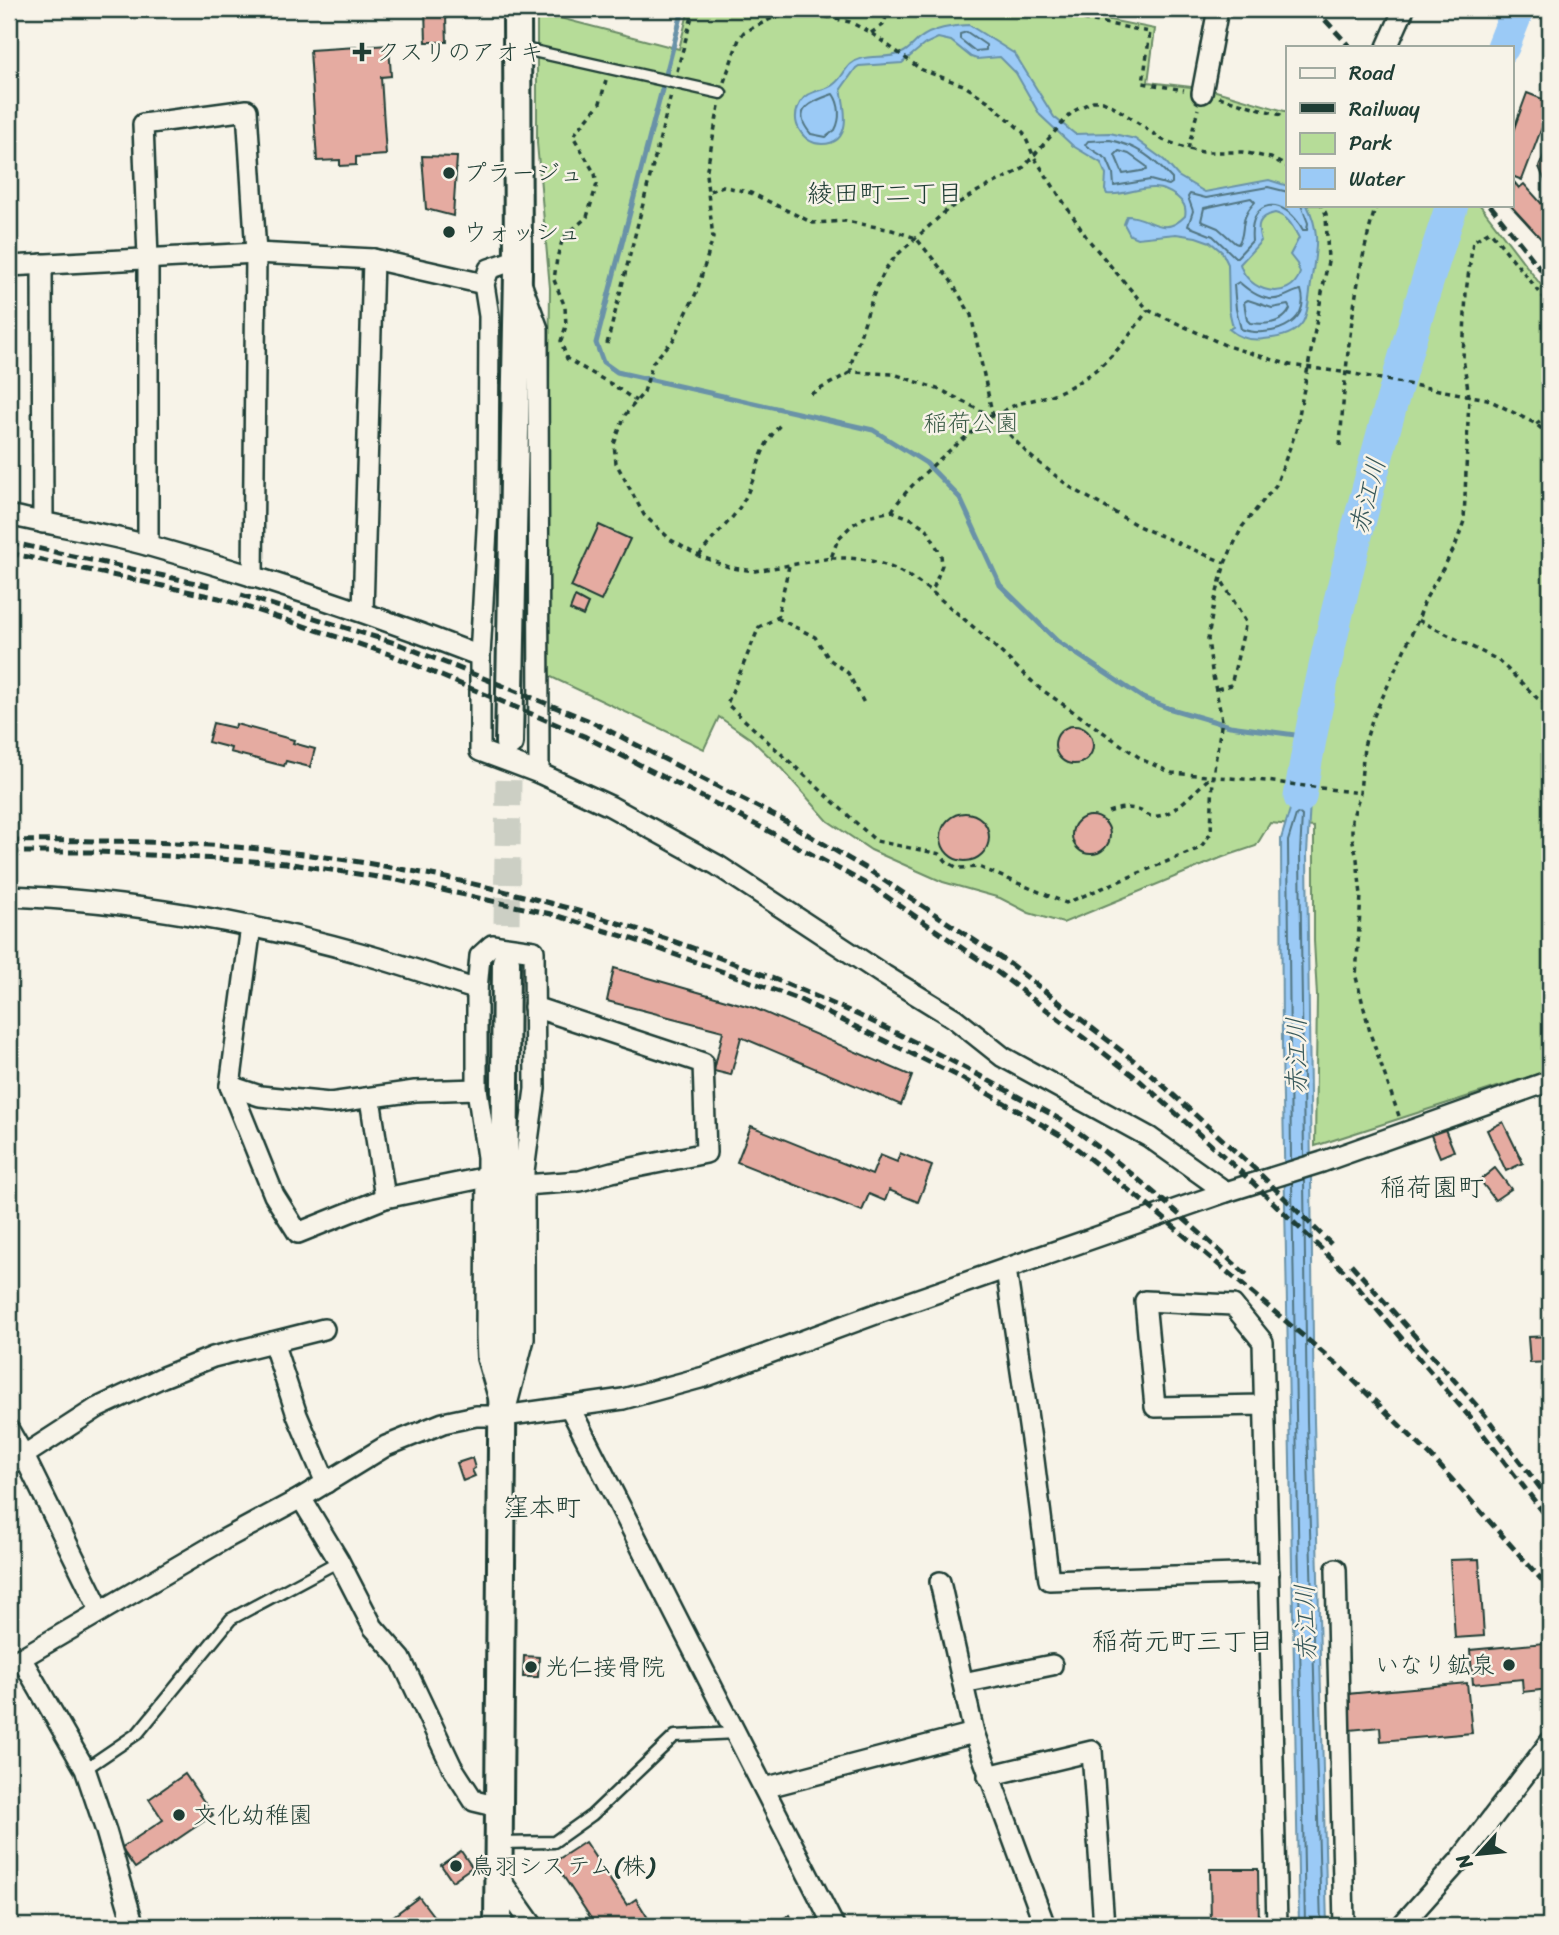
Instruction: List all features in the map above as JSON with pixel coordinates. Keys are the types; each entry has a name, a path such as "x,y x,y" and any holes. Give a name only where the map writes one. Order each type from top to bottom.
{"street":[{"path":"509,743 518,266 517,9"},
{"path":"1202,93 1218,9"},
{"path":"1387,46 1404,9"},
{"path":"148,545 148,258 144,124 247,110 256,253 253,577"},
{"path":"9,266 256,253 373,259 484,284"},
{"path":"363,612 373,259"},
{"path":"42,264 43,523"},
{"path":"518,266 489,269 484,284 489,316 488,497 480,656 480,751 539,773 610,806 717,864 954,1018 1003,1057 1149,1137 1226,1192"},
{"path":"518,266 538,329 539,773"},
{"path":"9,515 148,545 363,612 480,656"},
{"path":"9,896 76,898 251,926 360,953 477,990"},
{"path":"251,926 230,1086 274,1195 298,1233 385,1198 487,1177"},
{"path":"492,945 534,951 535,1089 524,1185 524,1339 504,1416 487,1358 487,1157 477,1089 477,990 480,956 492,945"},
{"path":"498,1926 506,962"},
{"path":"524,1185 580,1181 706,1153 703,1063 534,1006"},
{"path":"134,1926 107,1830 85,1769 15,1660 301,1498 386,1446 443,1423 476,1416 504,1416 623,1399 704,1377 881,1312 1226,1192 1322,1163 1550,1081"},
{"path":"230,1086 260,1096 330,1103 415,1091 477,1089"},
{"path":"370,1098 385,1198"},
{"path":"1006,1269 1049,1580 1269,1573"},
{"path":"1264,1405 1154,1407 1145,1301 1233,1306 1262,1342 1264,1405 1269,1573 1277,1926"},
{"path":"16,1460 97,1408 163,1377 213,1357 324,1329"},
{"path":"273,1342 297,1415 326,1483"},
{"path":"569,1406 834,1926"},
{"path":"9,1430 16,1460 100,1610"},
{"path":"301,1498 339,1561 373,1627 401,1659 452,1767 474,1801 499,1807"},
{"path":"1336,1569 1343,1926"},
{"path":"940,1582 974,1733 1045,1926"},
{"path":"962,1683 1052,1665"},
{"path":"764,1788 974,1733"},
{"path":"1401,1926 1460,1860 1550,1742"},
{"path":"988,1776 1092,1751 1104,1926"},
{"path":"499,1878 533,1926"}],"lane":[{"path":"517,47 721,93"},
{"path":"85,1769 138,1733 231,1619 339,1561"},
{"path":"499,1843 554,1842 592,1815 675,1736 736,1733"}],"path":[{"path":"607,344 694,9"},
{"path":"871,33 883,25 889,9"},
{"path":"1048,9 1048,12 1150,32 1143,83 1202,93 1286,116"},
{"path":"1360,793 1213,775 1172,773 1143,760 1038,687 977,629 906,573 869,559 831,558 755,571 732,568 699,556 671,540 644,514 616,463 614,444 625,415 645,392 653,362 674,339 697,291 713,239 706,174 721,93 739,39 744,32 777,16 813,14 850,22 871,33 922,70 962,85 988,101 1023,132 1034,157 1087,238 1148,310 1227,346 1290,365 1487,399 1536,424 1550,436"},
{"path":"609,68 600,103 573,136 595,174 597,184 587,217 563,238 554,280 565,307 566,326 562,341 567,359 636,401"},
{"path":"1188,149 1202,93"},
{"path":"850,372 870,307 886,268 947,211 978,191 1021,170 1073,112 1093,101 1103,101 1113,106 1163,140 1188,149 1203,152 1242,152 1270,158 1286,166"},
{"path":"709,192 723,186 742,190 813,223 846,221 892,230 916,238 951,281 971,315 993,417"},
{"path":"777,618 759,627 727,704 876,841 940,854 958,868 979,867 1066,903 1200,848 1211,833 1213,775 1222,720 1209,639 1214,603 1225,563 1242,527 1276,485 1296,431 1328,261 1326,214 1322,206"},
{"path":"1340,446 1364,246 1377,206"},
{"path":"1404,1132 1371,1036 1356,977 1361,895 1352,820 1360,793 1364,746 1372,720 1418,620 1424,600 1455,547 1464,521 1469,396 1463,358 1466,292 1473,241 1490,231 1550,305"},
{"path":"892,512 899,499 962,440 993,417 1010,407 1053,395 1086,377 1121,349 1148,310"},
{"path":"811,394 850,372 894,374 943,391 993,417 1029,455 1070,487 1139,526 1225,563"},
{"path":"1536,424 1550,414"},
{"path":"699,556 730,522 753,480 761,451 769,436 783,422"},
{"path":"831,558 838,539 852,525 867,516 892,512 912,519 928,529 943,565 932,592"},
{"path":"777,618 789,566"},
{"path":"1216,689 1231,685 1246,622 1222,581"},
{"path":"777,618 815,637 828,659 848,673 864,705"},
{"path":"1418,620 1498,660 1537,698 1550,706"},
{"path":"1108,813 1129,807 1151,816 1161,816 1185,801 1213,775"}],"green space":[{"name":"稲荷公園","path":"689,9 1055,9 1155,29 1148,82 1209,89 1286,111 1286,206 1481,206 1550,297 1550,1070 1315,1146 1317,996 1314,827 1270,823 1256,846 1063,923 1029,913 1000,898 943,882 871,850 828,821 751,739 719,717 704,749 551,677 546,669 550,288 537,143 537,12 679,49"}],"water":[{"path":"969,25 1015,54 1054,117 1075,134 1110,133 1135,139 1164,160 1178,176 1205,192 1269,180 1286,185 1286,206 1307,206 1316,235 1308,308 1300,326 1286,335 1259,340 1241,337 1229,329 1233,327 1229,310 1228,264 1222,252 1210,242 1196,237 1176,234 1137,238 1130,235 1124,224 1127,216 1156,225 1170,226 1185,216 1185,207 1181,201 1168,191 1150,188 1107,194 1106,175 1101,163 1073,146 1040,115 1016,73 1000,57 977,59 951,41 938,38 925,44 902,63 859,66 841,89 845,124 839,138 818,144 800,131 796,114 800,103 808,95 834,84 855,61 902,53 930,32","holes":["1275,213 1290,222 1299,238 1290,255 1300,273 1295,282 1287,288 1269,290 1251,281 1240,264 1261,241 1259,226 1262,219"]},
{"path":"1314,731 1307,854 1314,1421 1327,1926 1299,1926 1282,1048 1281,839"}],"building":[{"path":"425,9 464,9 446,17 447,42 426,42"},
{"path":"389,45 391,76 381,77 386,155 356,157 356,165 340,166 340,160 317,161 310,50"},
{"path":"1527,93 1550,102 1522,180 1514,177 1514,129"},
{"path":"1550,153 1550,192 1539,167 1544,155"},
{"path":"422,156 457,157 453,216 426,209"},
{"path":"1514,182 1519,188 1524,184 1550,213 1550,238 1545,243 1511,206 1514,206"},
{"path":"599,525 630,539 601,601 571,587"},
{"path":"575,597 588,604 583,616 570,610"},
{"path":"213,723 235,728 236,724 294,740 293,743 315,749 310,767 286,761 284,766 230,752 231,748 208,742"},
{"path":"1074,726 1088,731 1093,745 1088,759 1074,764 1060,759 1055,745 1060,731"},
{"path":"965,813 982,820 989,837 982,854 965,861 948,854 941,837 948,820"},
{"path":"1091,816 1105,821 1110,835 1105,849 1091,854 1077,849 1072,835 1077,821"},
{"path":"614,968 754,1008 912,1076 901,1105 741,1037 731,1075 714,1071 723,1031 607,1001"},
{"path":"1503,1122 1523,1163 1506,1171 1487,1130"},
{"path":"751,1126 872,1175 880,1155 897,1162 900,1153 932,1166 918,1202 889,1190 885,1201 869,1194 862,1211 737,1162"},
{"path":"1444,1127 1454,1151 1440,1157 1430,1133"},
{"path":"1495,1168 1511,1189 1495,1200 1480,1180"},
{"path":"1550,1336 1550,1362 1530,1363 1528,1337"},
{"path":"472,1458 475,1476 463,1481 457,1463"},
{"path":"1479,1559 1484,1636 1455,1638 1450,1560"},
{"name":"いなり鉱泉","path":"1544,1643 1549,1689 1523,1692 1522,1679 1473,1684 1470,1650"},
{"name":"光仁接骨院","path":"524,1656 539,1657 538,1677 523,1677"},
{"path":"1467,1683 1472,1733 1381,1741 1380,1727 1350,1730 1347,1694"},
{"path":"185,1774 213,1815 135,1868 121,1848 163,1820 149,1799"},
{"path":"585,1842 627,1905 636,1899 653,1926 596,1926 554,1862"},
{"name":"鳥羽システム(株)","path":"461,1851 472,1867 452,1881 441,1865"},
{"path":"1210,1869 1258,1869 1259,1926 1211,1926"},
{"path":"419,1897 435,1918 424,1926 380,1926"},
{"path":"790,1915 795,1926 766,1926"}],"waterway":[{"path":"683,9 596,343 603,362 617,372 873,430 926,463 960,498 1000,585 1057,641 1143,698 1168,708 1230,726 1310,737"},
{"name":"赤江川","path":"1503,46 1518,9"},
{"name":"赤江川","path":"1300,797 1312,726 1343,586 1404,360 1452,206"}],"tunnel":[{"path":"506,962 509,743"}],"railway":[{"path":"1315,9 1349,46"},
{"path":"1491,206 1550,281"},
{"path":"9,542 214,587"},
{"path":"9,553 219,598 389,654 584,736 874,888 997,972 1138,1079 1251,1181 1343,1270 1473,1421 1550,1521"},
{"path":"241,595 401,645 590,721 783,820 870,871 1010,964 1146,1070 1257,1171 1331,1244"},
{"path":"9,841 182,843 362,862 511,893 657,936 799,989 869,1020 1052,1115 1091,1141 1137,1178 1248,1276"},
{"path":"9,852 99,852 286,863 397,880 551,914 632,939 796,998 956,1075 1060,1135 1340,1367 1431,1456 1550,1589"},
{"path":"1351,1264 1485,1415 1550,1501"}],"place":[{"name":"クスリのアオキ","path":"362,52"},
{"name":"プラージュ","path":"449,173"},
{"name":"ウォッシュ","path":"449,232"},
{"name":"いなり鉱泉","path":"1509,1665"},
{"name":"光仁接骨院","path":"531,1667"},
{"name":"文化幼稚園","path":"179,1815"},
{"name":"鳥羽システム(株)","path":"456,1866"}],"district":[{"name":"綾田町二丁目","path":"885,193"},
{"name":"稲荷園町","path":"1432,1187"},
{"name":"窪本町","path":"542,1507"},
{"name":"稲荷元町三丁目","path":"1183,1641"}]}
